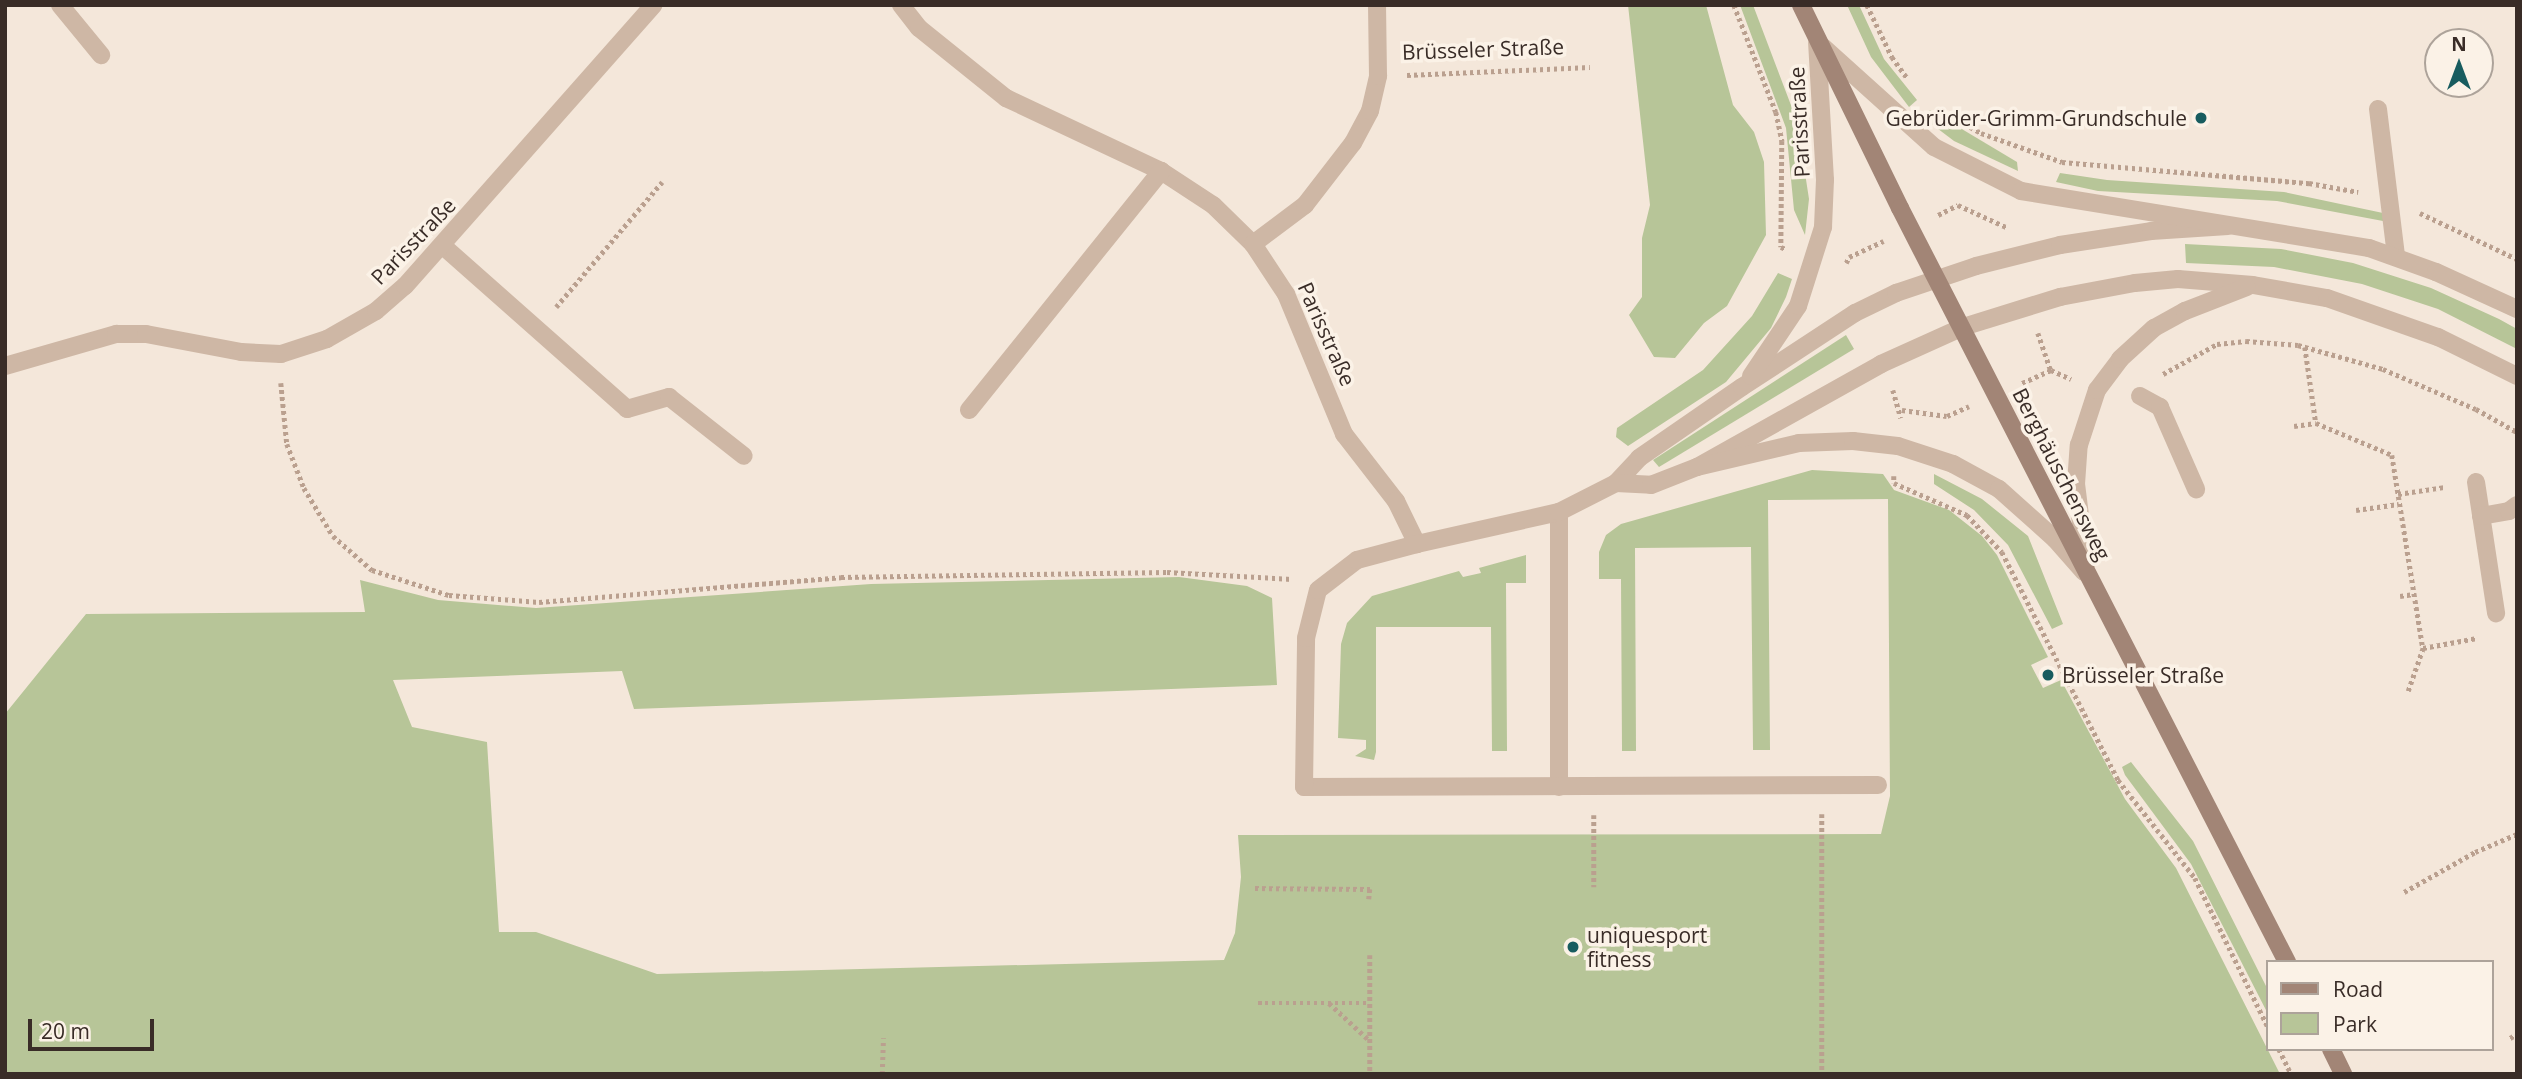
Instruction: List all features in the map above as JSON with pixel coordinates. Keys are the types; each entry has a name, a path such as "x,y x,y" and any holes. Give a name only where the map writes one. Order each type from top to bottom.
{"main road":[{"name":"Berghäuschensweg","path":"1801,5 1817,42 2089,579 2286,960"},
{"path":"2331,1051 2343,1074"}],"street":[{"path":"60,5 101,55"},
{"name":"Parisstraße","path":"5,366 116,334 146,334 218,348 281,354 327,339 376,311 443,246 654,5"},
{"name":"Parisstraße","path":"901,5 919,28 1006,98 1161,171 1213,205 1253,244 1286,294 1344,434 1396,501 1417,544"},
{"name":"Brüsseler Straße","path":"1253,244 1293,216 1331,176 1370,111 1378,76 1377,5"},
{"path":"1817,42 1934,147 2000,183 2059,201 2228,226 2289,232 2396,256 2517,309"},
{"name":"Parisstraße","path":"1742,387 1798,306 1823,227 1825,180 1817,42"},
{"path":"2378,109 2392,202 2396,256"},
{"path":"969,410 1161,171"},
{"name":"Parisstraße","path":"1318,590 1357,560 1559,512 1616,483 1639,458 1855,313 1938,279 2060,245 2151,230 2228,226"},
{"path":"443,246 627,409 669,397 744,456"},
{"path":"1616,483 1651,485 1697,467 1881,363 1963,327 2099,288 2178,279 2253,285 2327,298 2394,321 2517,376"},
{"path":"2089,579 2076,484 2079,445 2097,390 2120,359 2154,328 2185,311 2253,285"},
{"path":"2140,396 2160,407 2196,489"},
{"path":"1697,467 1800,443 1853,441 1898,446 1953,464 1999,489 2055,539 2089,579"},
{"path":"2476,482 2496,613"},
{"path":"2482,516 2510,511 2517,505"},
{"path":"1559,512 1559,787"},
{"path":"1318,590 1306,638 1304,787 1878,785"}],"path":[{"path":"1734,5 1776,112 1782,141 1782,247"},
{"path":"1867,5 1892,57 1914,85"},
{"name":"Brüsseler Straße","path":"1378,76 1590,67"},
{"path":"1941,109 1981,133 2062,162 2328,185 2392,202 2517,259"},
{"path":"537,329 662,182"},
{"path":"2140,396 2177,362 2217,344 2246,341 2305,347 2384,369 2476,409 2517,432"},
{"path":"2305,347 2316,423"},
{"path":"281,354 287,444 304,488 333,536 372,570 449,595 539,602 841,577 1167,572 1283,575 1318,590"},
{"path":"1881,363 1902,410 1894,483 1950,504 1979,525 2002,552 2118,780 2195,878 2266,1023"},
{"path":"1902,410 1947,416 2051,370 2097,390"},
{"path":"2294,426 2316,423 2392,456 2423,648 2408,691"},
{"path":"2398,495 2476,482"},
{"path":"2356,510 2399,503"},
{"path":"2400,596 2414,594"},
{"path":"2423,648 2487,636"},
{"path":"1822,786 1822,1074"},
{"path":"2404,892 2475,852 2517,834"},
{"path":"1594,844 1594,887"},
{"path":"1255,888 1370,889 1369,899"},
{"path":"1370,955 1370,1074"},
{"path":"1258,1003 1370,1003"},
{"path":"1328,1003 1370,1041"},
{"path":"2510,1038 2517,1034"},
{"path":"882,1074 883,1038"},
{"path":"2280,1051 2291,1074"}],"green space":[{"path":"1628,5 1706,5 1733,105 1754,132 1764,162 1766,235 1727,306 1704,323 1675,358 1654,357 1629,315 1642,297 1642,238 1650,205"},
{"path":"1740,5 1753,5 1797,121 1809,199 1805,235 1794,210 1786,128"},
{"path":"1847,5 1859,5 1884,59 1917,100 1909,107 1871,57"},
{"path":"1930,110 2017,162 2018,171 1954,141 1921,116"},
{"path":"2060,173 2107,180 2284,192 2383,213 2383,221 2277,201 2098,191 2056,182"},
{"path":"2185,244 2281,249 2353,263 2431,288 2499,319 2517,329 2517,349 2438,309 2362,284 2274,267 2186,263"},
{"path":"1778,273 1792,279 1786,297 1771,328 1726,382 1628,446 1616,437 1617,428 1703,370 1752,316"},
{"path":"1846,335 1854,349 1659,467 1653,460"},
{"path":"1812,470 1883,474 1894,490 1949,510 1982,536 1997,555 2048,657 2031,665 2043,688 2061,680 2125,799 2176,868 2266,1051 2280,1074 5,1074 5,714 86,614 365,612 360,580 438,600 536,608 871,584 1179,577 1247,586 1272,598 1277,685 634,709 622,671 393,680 412,727 487,742 499,932 536,932 657,974 1224,960 1235,933 1241,877 1238,835 1881,834 1890,796 1888,499 1768,500 1770,750 1753,750 1751,547 1635,548 1636,751 1622,751 1621,579 1599,579 1599,552 1606,535 1621,524"},
{"path":"1934,474 1982,499 2028,536 2063,624 2052,629 2008,545 1974,510 1934,484"},
{"path":"1526,555 1526,583 1506,583 1507,751 1492,751 1491,627 1376,627 1376,752 1374,760 1355,756 1366,749 1366,740 1338,738 1341,644 1347,623 1372,596 1459,571 1463,577 1481,573 1479,568"},
{"path":"2131,762 2193,841 2266,986 2266,1010 2191,864 2125,775 2122,767"}],"place":[{"name":"Gebrüder-Grimm-Grundschule","path":"2201,118"},
{"name":"Brüsseler Straße","path":"2048,675"},
{"name":"uniquesport fitness","path":"1573,947"}]}
